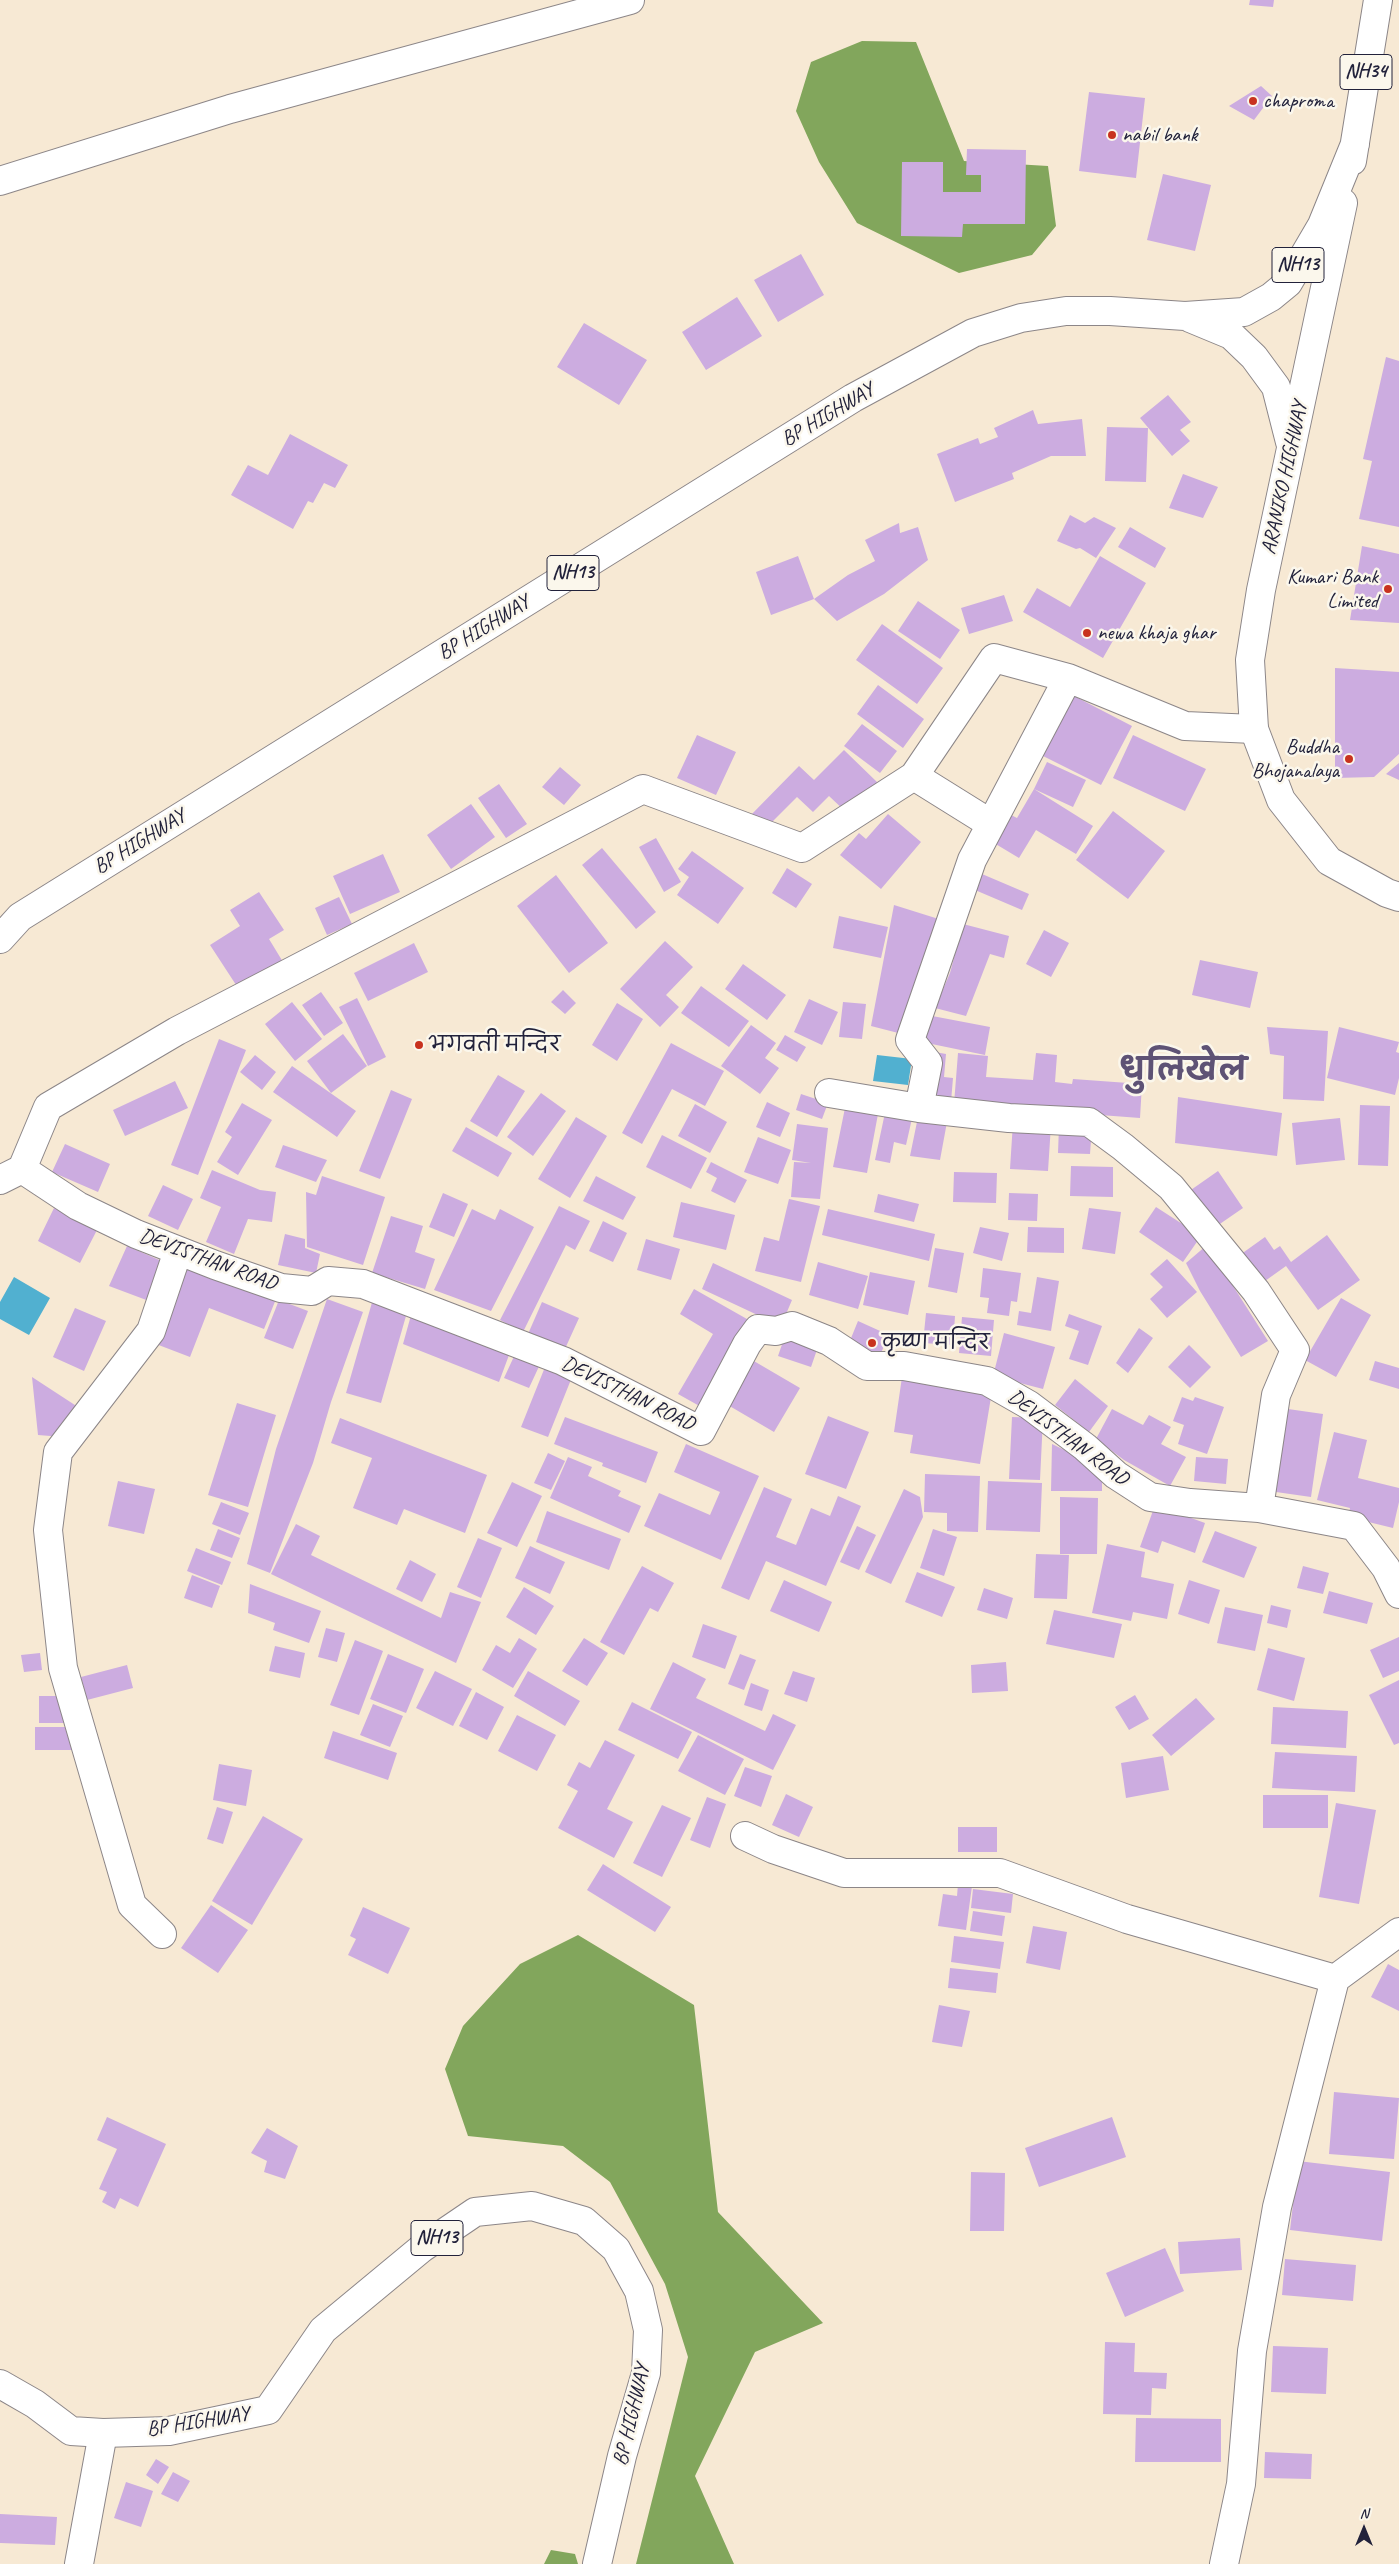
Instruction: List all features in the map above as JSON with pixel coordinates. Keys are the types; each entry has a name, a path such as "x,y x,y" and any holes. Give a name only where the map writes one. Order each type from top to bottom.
{"main road":[{"path":"0,181 230,108 630,0"},
{"name":"ARANIKO HIGHWAY","path":"1378,0 1355,144 1261,590 1250,660 1254,729 1281,800 1330,861 1399,898"},
{"name":"BP HIGHWAY","path":"0,939 20,917 811,424 853,398 973,333 1021,318 1066,310 1110,310 1185,316 1244,312 1271,297 1288,283 1322,225 1355,144"},
{"name":"BP HIGHWAY","path":"1185,316 1231,335 1254,357 1276,387 1292,446"},
{"path":"11,1174 48,1107 177,1031 643,789 802,848 914,776 994,658 1068,678 1185,726 1254,729"},
{"path":"918,1108 928,1063 910,1040 972,860 1068,678"},
{"path":"914,776 991,824"},
{"path":"830,1093 918,1108 1009,1118 1089,1122 1123,1147 1171,1187 1256,1291 1295,1350 1276,1394 1259,1508"},
{"name":"DEVISTHAN ROAD","path":"11,1174 178,1251 281,1288 312,1290 328,1281 362,1284 563,1360 701,1431 747,1344 758,1329 776,1331 792,1326 830,1341 867,1366 904,1366 987,1381 1060,1428 1116,1475 1150,1497 1190,1503 1259,1508 1354,1526 1386,1568 1399,1594"},
{"path":"162,1934 132,1904 63,1668 48,1530 58,1452 151,1331 178,1251"},
{"path":"745,1836 774,1849 844,1873 1000,1873 1127,1919 1335,1979"},
{"path":"1224,2564 1241,2484 1252,2351 1277,2207 1335,1979 1399,1932"},
{"name":"BP HIGHWAY","path":"0,2384 35,2404 70,2431 103,2433 169,2431 268,2410 323,2330 422,2248 475,2212 532,2206 584,2221 616,2249 639,2291 648,2330 646,2374 622,2456 597,2564"},
{"path":"79,2564 103,2433"}],"green space":[{"path":"862,41 916,42 964,161 1048,166 1056,226 1032,255 959,273 857,223 819,162 796,111 811,62"},
{"path":"578,1935 694,2005 718,2212 823,2323 755,2352 695,2476 734,2564 636,2564 688,2357 665,2284 610,2182 563,2146 468,2136 445,2069 463,2026 520,1964"},
{"path":"551,2550 575,2554 578,2564 544,2564"}],"water":[{"path":"877,1055 912,1059 908,1085 873,1081"},
{"path":"14,1277 50,1298 29,1335 0,1319 0,1302"}],"building":[{"path":"1250,0 1274,0 1273,7 1249,5"},
{"name":"chaproma","path":"1261,86 1272,96 1254,120 1229,106"},
{"name":"nabil bank","path":"1089,92 1145,98 1136,178 1079,171"},
{"path":"967,149 1026,150 1025,224 963,224 962,237 901,236 902,162 943,162 943,192 981,192 981,175 966,175"},
{"path":"1163,174 1211,185 1195,251 1147,240"},
{"path":"801,254 824,295 778,322 754,280"},
{"path":"737,297 762,336 706,370 682,332"},
{"path":"584,323 647,360 619,405 557,367"},
{"path":"1386,357 1399,361 1399,527 1359,519 1372,461 1363,459"},
{"path":"1168,395 1191,422 1180,430 1190,441 1172,456 1140,418"},
{"path":"1033,410 1038,424 1082,419 1086,456 1051,456 1012,473 1014,479 955,502 937,454 978,438 980,444 998,437 994,428"},
{"path":"1107,427 1148,428 1146,482 1105,481"},
{"path":"290,434 348,465 335,488 324,483 313,503 308,501 293,529 231,495 248,465 268,475"},
{"path":"1183,474 1218,487 1203,518 1169,508"},
{"path":"1070,515 1085,523 1094,517 1116,528 1096,558 1080,548 1076,549 1057,541"},
{"path":"899,523 900,533 918,527 928,560 884,594 837,621 814,599 848,575 875,561 865,540"},
{"path":"1130,527 1166,548 1155,568 1118,547"},
{"path":"1362,546 1399,554 1399,623 1350,620"},
{"path":"798,556 814,599 771,615 756,572"},
{"path":"1100,556 1146,583 1103,658 1023,612 1037,588 1070,607"},
{"path":"1004,595 1013,621 969,634 961,608"},
{"path":"918,601 960,630 940,659 898,631"},
{"path":"882,624 943,668 917,704 856,660"},
{"path":"1335,668 1399,672 1399,754 1374,777 1335,778"},
{"path":"878,685 924,719 903,748 857,714"},
{"path":"1074,696 1132,726 1101,785 1043,756"},
{"path":"862,724 897,751 880,773 844,746"},
{"path":"697,735 736,752 716,795 677,778"},
{"path":"1133,735 1206,769 1185,811 1113,778"},
{"path":"844,750 878,783 847,813 829,796 813,812 797,797 763,831 749,817 799,766 814,780"},
{"path":"1047,762 1086,780 1073,807 1034,789"},
{"path":"1399,763 1399,780 1386,774"},
{"path":"560,767 581,785 564,805 542,787"},
{"path":"499,784 527,824 506,838 478,798"},
{"path":"1034,789 1093,826 1076,854 1036,830 1019,858 994,843 1011,815 1017,818"},
{"path":"471,804 495,837 451,869 427,835"},
{"path":"1113,811 1165,851 1128,899 1076,860"},
{"path":"888,814 921,842 881,889 840,855 859,833 866,839"},
{"path":"656,838 681,882 664,892 639,847"},
{"path":"602,848 656,912 636,929 582,865"},
{"path":"692,851 744,888 718,924 677,895 689,877 678,869"},
{"path":"383,854 400,892 350,914 333,876"},
{"path":"787,868 812,884 796,908 772,893"},
{"path":"982,874 1029,894 1022,910 975,890"},
{"path":"556,875 608,943 569,973 517,906"},
{"path":"259,892 284,930 269,939 283,962 240,991 210,945 240,926 230,910"},
{"path":"339,897 352,924 327,935 315,908"},
{"path":"894,905 945,921 906,1035 871,1026"},
{"path":"839,916 888,927 881,958 833,948"},
{"path":"963,924 1009,936 1004,958 990,954 966,1016 935,1008 950,973"},
{"path":"1044,930 1069,943 1051,977 1026,964"},
{"path":"665,941 693,967 666,995 679,1007 660,1027 620,989"},
{"path":"414,943 428,972 368,1001 354,973"},
{"path":"1200,960 1258,972 1250,1008 1192,995"},
{"path":"743,964 786,995 767,1020 725,989"},
{"path":"701,986 749,1021 729,1047 681,1013"},
{"path":"563,990 576,1003 565,1014 551,1002"},
{"path":"321,992 343,1023 324,1036 302,1005"},
{"path":"357,998 386,1057 368,1066 339,1007"},
{"path":"809,999 838,1012 822,1045 794,1032"},
{"path":"292,1002 322,1039 295,1061 265,1024"},
{"path":"843,1002 866,1004 862,1039 839,1037"},
{"path":"617,1003 643,1019 617,1061 592,1045"},
{"path":"927,1015 990,1027 985,1055 922,1042"},
{"path":"751,1025 776,1043 765,1058 779,1068 760,1094 721,1066"},
{"path":"1267,1027 1328,1031 1324,1101 1283,1099 1284,1056 1270,1054"},
{"path":"1339,1027 1399,1042 1396,1052 1399,1053 1399,1078 1395,1095 1327,1078"},
{"path":"343,1034 367,1066 331,1093 307,1061"},
{"path":"785,1035 806,1047 797,1062 776,1050"},
{"path":"219,1039 246,1050 198,1175 171,1165"},
{"path":"671,1043 724,1071 705,1106 672,1089 642,1144 622,1133"},
{"path":"935,1052 946,1054 944,1077 953,1078 951,1102 931,1100"},
{"path":"958,1053 988,1056 986,1077 1033,1080 1036,1053 1057,1055 1055,1082 1072,1084 1073,1079 1142,1084 1140,1118 954,1104"},
{"path":"255,1055 276,1072 262,1090 240,1072"},
{"path":"292,1066 356,1111 337,1137 273,1092"},
{"path":"498,1075 525,1091 497,1137 470,1121"},
{"path":"175,1081 188,1108 125,1136 113,1110"},
{"path":"391,1090 412,1099 380,1179 359,1171"},
{"path":"541,1093 566,1111 533,1156 507,1137"},
{"path":"801,1094 828,1103 822,1119 796,1110"},
{"path":"1178,1097 1282,1113 1277,1156 1175,1143"},
{"path":"767,1102 790,1113 780,1137 756,1127"},
{"path":"242,1103 272,1120 238,1175 217,1162 232,1137 225,1132"},
{"path":"695,1104 727,1122 710,1153 678,1136"},
{"path":"1360,1105 1390,1106 1388,1166 1358,1165"},
{"path":"845,1108 878,1114 867,1173 833,1167"},
{"path":"886,1108 913,1114 906,1145 894,1142 890,1163 875,1160"},
{"path":"576,1117 607,1136 570,1198 538,1179"},
{"path":"918,1117 947,1122 940,1160 910,1156"},
{"path":"1340,1118 1345,1160 1296,1165 1292,1123"},
{"path":"1013,1122 1051,1125 1048,1171 1010,1169"},
{"path":"797,1124 828,1128 820,1199 791,1197 794,1162 811,1163 792,1160"},
{"path":"1059,1126 1092,1127 1090,1154 1058,1153"},
{"path":"466,1127 512,1153 498,1177 452,1151"},
{"path":"662,1135 707,1158 691,1189 646,1167"},
{"path":"758,1137 791,1150 778,1184 744,1172"},
{"path":"65,1144 110,1164 98,1192 52,1172"},
{"path":"283,1145 327,1160 316,1182 275,1167"},
{"path":"711,1162 747,1180 735,1203 711,1191 717,1178 706,1172"},
{"path":"1071,1166 1113,1167 1113,1197 1070,1196"},
{"path":"212,1170 260,1190 276,1192 272,1222 248,1219 234,1254 206,1242 221,1207 200,1198"},
{"path":"1218,1171 1243,1208 1214,1228 1188,1192"},
{"path":"954,1172 997,1173 996,1203 953,1202"},
{"path":"322,1176 385,1197 363,1265 307,1247 306,1192 316,1195"},
{"path":"596,1176 636,1197 623,1220 583,1201"},
{"path":"163,1185 193,1199 178,1230 148,1216"},
{"path":"443,1193 468,1204 454,1237 429,1227"},
{"path":"1009,1193 1038,1194 1037,1221 1008,1220"},
{"path":"878,1194 919,1204 914,1222 874,1212"},
{"path":"789,1199 820,1206 801,1282 755,1271 764,1237 779,1241"},
{"path":"681,1202 735,1215 726,1250 673,1237"},
{"path":"559,1206 590,1221 575,1250 566,1245 523,1332 500,1320"},
{"path":"1156,1207 1201,1236 1183,1262 1139,1232"},
{"path":"54,1208 97,1230 80,1263 38,1241"},
{"path":"1089,1208 1121,1212 1115,1254 1082,1249"},
{"path":"472,1209 495,1220 500,1209 534,1227 491,1311 434,1290"},
{"path":"828,1209 935,1234 929,1261 822,1235"},
{"path":"391,1216 423,1226 415,1252 435,1259 425,1289 372,1273"},
{"path":"603,1221 627,1233 613,1262 589,1251"},
{"path":"980,1227 1009,1233 1002,1261 973,1253"},
{"path":"1028,1227 1064,1228 1064,1253 1027,1252"},
{"path":"285,1234 305,1239 305,1248 320,1254 316,1273 278,1265"},
{"path":"1327,1235 1360,1280 1318,1310 1286,1266 1258,1286 1237,1257 1265,1237 1274,1250 1280,1246 1291,1262"},
{"path":"646,1239 680,1249 671,1280 637,1270"},
{"path":"1207,1245 1268,1341 1241,1357 1200,1291 1186,1263"},
{"path":"127,1246 164,1262 149,1301 109,1286"},
{"path":"935,1248 964,1253 957,1293 928,1287"},
{"path":"1167,1259 1197,1292 1167,1318 1150,1299 1163,1287 1150,1274"},
{"path":"188,1260 278,1294 264,1329 209,1308 190,1357 156,1344"},
{"path":"818,1262 868,1276 858,1309 809,1295"},
{"path":"713,1263 792,1300 781,1326 702,1289"},
{"path":"983,1268 1021,1273 1017,1302 1011,1301 1009,1316 987,1313 989,1298 980,1297"},
{"path":"870,1272 915,1281 908,1315 863,1305"},
{"path":"1037,1277 1059,1281 1051,1331 1017,1325 1019,1311 1031,1313"},
{"path":"694,1289 754,1323 703,1408 678,1394 713,1334 680,1314"},
{"path":"1341,1298 1371,1315 1336,1377 1305,1360"},
{"path":"327,1299 363,1312 331,1402 313,1463 270,1573 247,1564 276,1449"},
{"path":"373,1299 408,1309 381,1403 346,1393"},
{"path":"279,1300 308,1311 293,1349 264,1338"},
{"path":"542,1302 579,1318 564,1351 528,1334"},
{"path":"75,1308 106,1321 84,1371 53,1357"},
{"path":"413,1308 512,1347 499,1382 403,1344"},
{"path":"926,1313 955,1316 953,1345 923,1343"},
{"path":"1069,1314 1102,1326 1088,1365 1069,1359 1079,1331 1065,1326"},
{"path":"962,1317 994,1320 991,1356 959,1353"},
{"path":"858,1321 889,1335 877,1362 847,1348"},
{"path":"1139,1328 1153,1338 1128,1373 1116,1363"},
{"path":"787,1330 820,1341 811,1367 778,1356"},
{"path":"1004,1333 1055,1347 1043,1389 993,1376"},
{"path":"1189,1345 1211,1367 1190,1388 1168,1367"},
{"path":"517,1350 542,1360 529,1388 504,1378"},
{"path":"747,1357 800,1388 774,1432 721,1401"},
{"path":"1375,1361 1399,1368 1399,1389 1369,1380"},
{"path":"547,1362 574,1372 548,1437 521,1427"},
{"path":"32,1377 81,1409 63,1437 38,1435"},
{"path":"902,1377 992,1391 980,1464 910,1453 913,1435 894,1432"},
{"path":"1075,1379 1108,1406 1089,1432 1055,1405"},
{"path":"1182,1397 1193,1401 1195,1397 1224,1407 1207,1454 1178,1444 1184,1425 1173,1421"},
{"path":"237,1403 276,1415 248,1507 208,1495"},
{"path":"1281,1408 1323,1414 1311,1497 1269,1491"},
{"path":"1112,1409 1143,1425 1149,1415 1171,1427 1161,1444 1186,1457 1170,1486 1124,1460 1096,1439"},
{"path":"828,1416 869,1432 846,1489 805,1474"},
{"path":"565,1417 658,1452 646,1483 602,1466 603,1463 554,1444"},
{"path":"1012,1417 1043,1418 1040,1480 1009,1479"},
{"path":"340,1418 487,1475 465,1533 404,1509 397,1525 353,1508 372,1458 331,1443"},
{"path":"1334,1432 1367,1440 1358,1478 1399,1488 1399,1502 1393,1528 1348,1517 1350,1508 1317,1500"},
{"path":"686,1444 759,1476 721,1560 644,1526 659,1493 710,1515 720,1492 674,1472"},
{"path":"1052,1444 1102,1468 1102,1491 1051,1491"},
{"path":"548,1453 565,1461 551,1490 534,1483"},
{"path":"568,1457 592,1467 588,1476 621,1491 618,1496 641,1506 629,1533 550,1498"},
{"path":"1196,1457 1228,1459 1226,1484 1194,1481"},
{"path":"925,1474 980,1476 978,1532 947,1531 947,1513 924,1512"},
{"path":"118,1481 155,1489 144,1534 108,1526"},
{"path":"988,1481 1042,1483 1040,1532 986,1530"},
{"path":"512,1482 542,1496 517,1547 487,1533"},
{"path":"764,1487 792,1499 776,1537 796,1545 811,1508 830,1516 838,1496 861,1506 826,1586 766,1561 749,1600 721,1588"},
{"path":"904,1489 920,1497 923,1517 891,1584 865,1572"},
{"path":"1060,1497 1098,1498 1097,1554 1060,1554"},
{"path":"221,1502 249,1513 240,1535 212,1524"},
{"path":"1155,1505 1205,1523 1195,1553 1162,1541 1158,1553 1140,1547"},
{"path":"547,1511 621,1539 609,1570 536,1542"},
{"path":"296,1524 320,1536 311,1555 441,1618 450,1592 481,1602 456,1663 271,1574"},
{"path":"857,1526 876,1535 859,1570 840,1562"},
{"path":"218,1529 240,1538 232,1558 210,1550"},
{"path":"933,1529 957,1537 944,1576 920,1568"},
{"path":"1215,1531 1257,1547 1244,1578 1202,1562"},
{"path":"478,1538 502,1548 481,1598 457,1587"},
{"path":"1107,1544 1145,1552 1141,1577 1174,1584 1167,1619 1133,1612 1131,1621 1092,1613"},
{"path":"530,1546 565,1562 550,1594 515,1578"},
{"path":"196,1548 231,1562 222,1585 187,1571"},
{"path":"1036,1554 1069,1555 1067,1599 1034,1598"},
{"path":"410,1560 436,1574 422,1602 396,1589"},
{"path":"642,1566 674,1583 658,1612 650,1608 624,1655 600,1642"},
{"path":"1303,1566 1329,1573 1323,1594 1297,1588"},
{"path":"917,1572 955,1587 942,1617 905,1602"},
{"path":"192,1575 220,1586 212,1608 184,1598"},
{"path":"784,1580 832,1602 819,1632 770,1611"},
{"path":"1189,1580 1220,1590 1209,1624 1178,1614"},
{"path":"250,1584 321,1611 309,1643 273,1630 275,1623 248,1613"},
{"path":"524,1587 554,1606 536,1635 506,1617"},
{"path":"984,1588 1013,1598 1007,1619 977,1610"},
{"path":"1329,1591 1373,1603 1367,1624 1323,1613"},
{"path":"1271,1605 1291,1610 1287,1628 1267,1623"},
{"path":"1225,1607 1263,1615 1255,1651 1217,1643"},
{"path":"1054,1610 1122,1624 1114,1658 1046,1644"},
{"path":"703,1624 737,1636 725,1669 692,1657"},
{"path":"326,1628 345,1633 337,1662 318,1657"},
{"path":"1399,1637 1399,1671 1383,1678 1370,1650"},
{"path":"519,1638 537,1649 513,1688 482,1670 496,1645 510,1653"},
{"path":"584,1638 608,1653 587,1686 562,1671"},
{"path":"355,1640 383,1651 359,1715 330,1705"},
{"path":"275,1646 305,1653 300,1678 269,1671"},
{"path":"1268,1648 1305,1658 1294,1701 1257,1690"},
{"path":"40,1653 42,1670 24,1672 21,1655"},
{"path":"388,1654 424,1669 406,1713 370,1699"},
{"path":"740,1654 756,1660 744,1690 728,1684"},
{"path":"673,1662 706,1679 696,1698 765,1731 773,1714 796,1725 773,1770 650,1709"},
{"path":"1006,1662 1008,1691 972,1693 971,1665"},
{"path":"127,1665 133,1688 87,1700 81,1677"},
{"path":"435,1671 472,1689 453,1726 416,1708"},
{"path":"528,1671 580,1701 565,1726 514,1696"},
{"path":"793,1671 815,1678 807,1702 784,1694"},
{"path":"1399,1680 1399,1743 1394,1745 1369,1695"},
{"path":"751,1683 769,1690 762,1711 744,1705"},
{"path":"476,1692 504,1707 487,1740 459,1726"},
{"path":"1135,1695 1149,1719 1129,1730 1115,1707"},
{"path":"39,1696 64,1696 65,1723 39,1723"},
{"path":"1196,1698 1215,1719 1171,1756 1152,1735"},
{"path":"632,1702 692,1732 678,1759 618,1730"},
{"path":"373,1704 403,1716 390,1747 360,1735"},
{"path":"1273,1707 1348,1711 1346,1748 1271,1744"},
{"path":"517,1715 556,1735 537,1771 498,1751"},
{"path":"35,1727 75,1727 75,1750 35,1750"},
{"path":"333,1731 397,1753 388,1780 324,1758"},
{"path":"698,1735 744,1759 725,1795 678,1771"},
{"path":"605,1740 635,1755 607,1809 633,1822 614,1858 558,1828 578,1791 567,1785 579,1762 590,1768"},
{"path":"1275,1752 1357,1756 1355,1792 1272,1788"},
{"path":"1163,1756 1169,1790 1126,1798 1121,1763"},
{"path":"219,1764 252,1770 246,1806 213,1800"},
{"path":"745,1767 772,1776 761,1807 734,1796"},
{"path":"786,1794 813,1807 799,1837 772,1825"},
{"path":"1263,1795 1328,1795 1328,1828 1263,1828"},
{"path":"707,1797 726,1804 710,1848 690,1840"},
{"path":"1336,1803 1376,1810 1359,1904 1319,1897"},
{"path":"662,1805 691,1818 662,1877 633,1863"},
{"path":"217,1807 233,1812 223,1844 207,1839"},
{"path":"263,1816 303,1839 252,1925 212,1901"},
{"path":"958,1827 997,1827 997,1852 958,1852"},
{"path":"603,1864 671,1907 655,1932 587,1890"},
{"path":"958,1884 972,1886 966,1930 938,1926 943,1894 957,1896"},
{"path":"973,1889 1013,1894 1011,1913 971,1908"},
{"path":"211,1905 248,1930 218,1973 181,1948"},
{"path":"363,1907 410,1928 388,1974 348,1955 356,1939 350,1936"},
{"path":"973,1911 1005,1916 1002,1936 970,1931"},
{"path":"1033,1926 1067,1932 1060,1970 1026,1963"},
{"path":"954,1936 1004,1942 1000,1969 951,1962"},
{"path":"1388,1964 1399,1970 1399,2011 1371,1997"},
{"path":"950,1968 998,1973 996,1993 948,1988"},
{"path":"939,2005 970,2011 962,2047 932,2042"},
{"path":"1334,2092 1399,2098 1394,2159 1329,2154"},
{"path":"107,2117 166,2144 138,2207 120,2198 115,2209 102,2202 107,2192 99,2189 117,2149 97,2140"},
{"path":"1112,2117 1126,2157 1039,2187 1025,2148"},
{"path":"267,2128 298,2146 285,2179 264,2172 267,2161 251,2153"},
{"path":"1298,2161 1390,2172 1382,2241 1290,2230"},
{"path":"971,2172 1005,2173 1004,2231 970,2231"},
{"path":"1240,2238 1242,2270 1180,2274 1178,2242"},
{"path":"1165,2248 1184,2291 1125,2317 1106,2273"},
{"path":"1285,2259 1356,2265 1353,2301 1282,2295"},
{"path":"1105,2342 1135,2343 1134,2372 1167,2373 1166,2389 1152,2388 1151,2415 1103,2414"},
{"path":"1273,2346 1328,2348 1326,2394 1271,2392"},
{"path":"1136,2418 1221,2419 1221,2462 1135,2462"},
{"path":"1265,2452 1312,2454 1311,2479 1264,2478"},
{"path":"156,2459 169,2467 158,2484 146,2475"},
{"path":"173,2472 190,2481 178,2502 161,2494"},
{"path":"126,2482 153,2491 141,2527 114,2518"},
{"path":"0,2514 57,2517 55,2545 0,2543"}],"place":[{"name":"chaproma","path":"1253,101"},
{"name":"nabil bank","path":"1112,135"},
{"name":"Kumari Bank Limited","path":"1388,589"},
{"name":"newa khaja ghar","path":"1087,633"},
{"name":"Buddha Bhojanalaya","path":"1349,759"},
{"name":"भगवती मन्दिर","path":"419,1045"},
{"name":"कृष्ण मन्दिर","path":"872,1343"}],"district":[{"name":"धुलिखेल","path":"1183,1072"}]}
